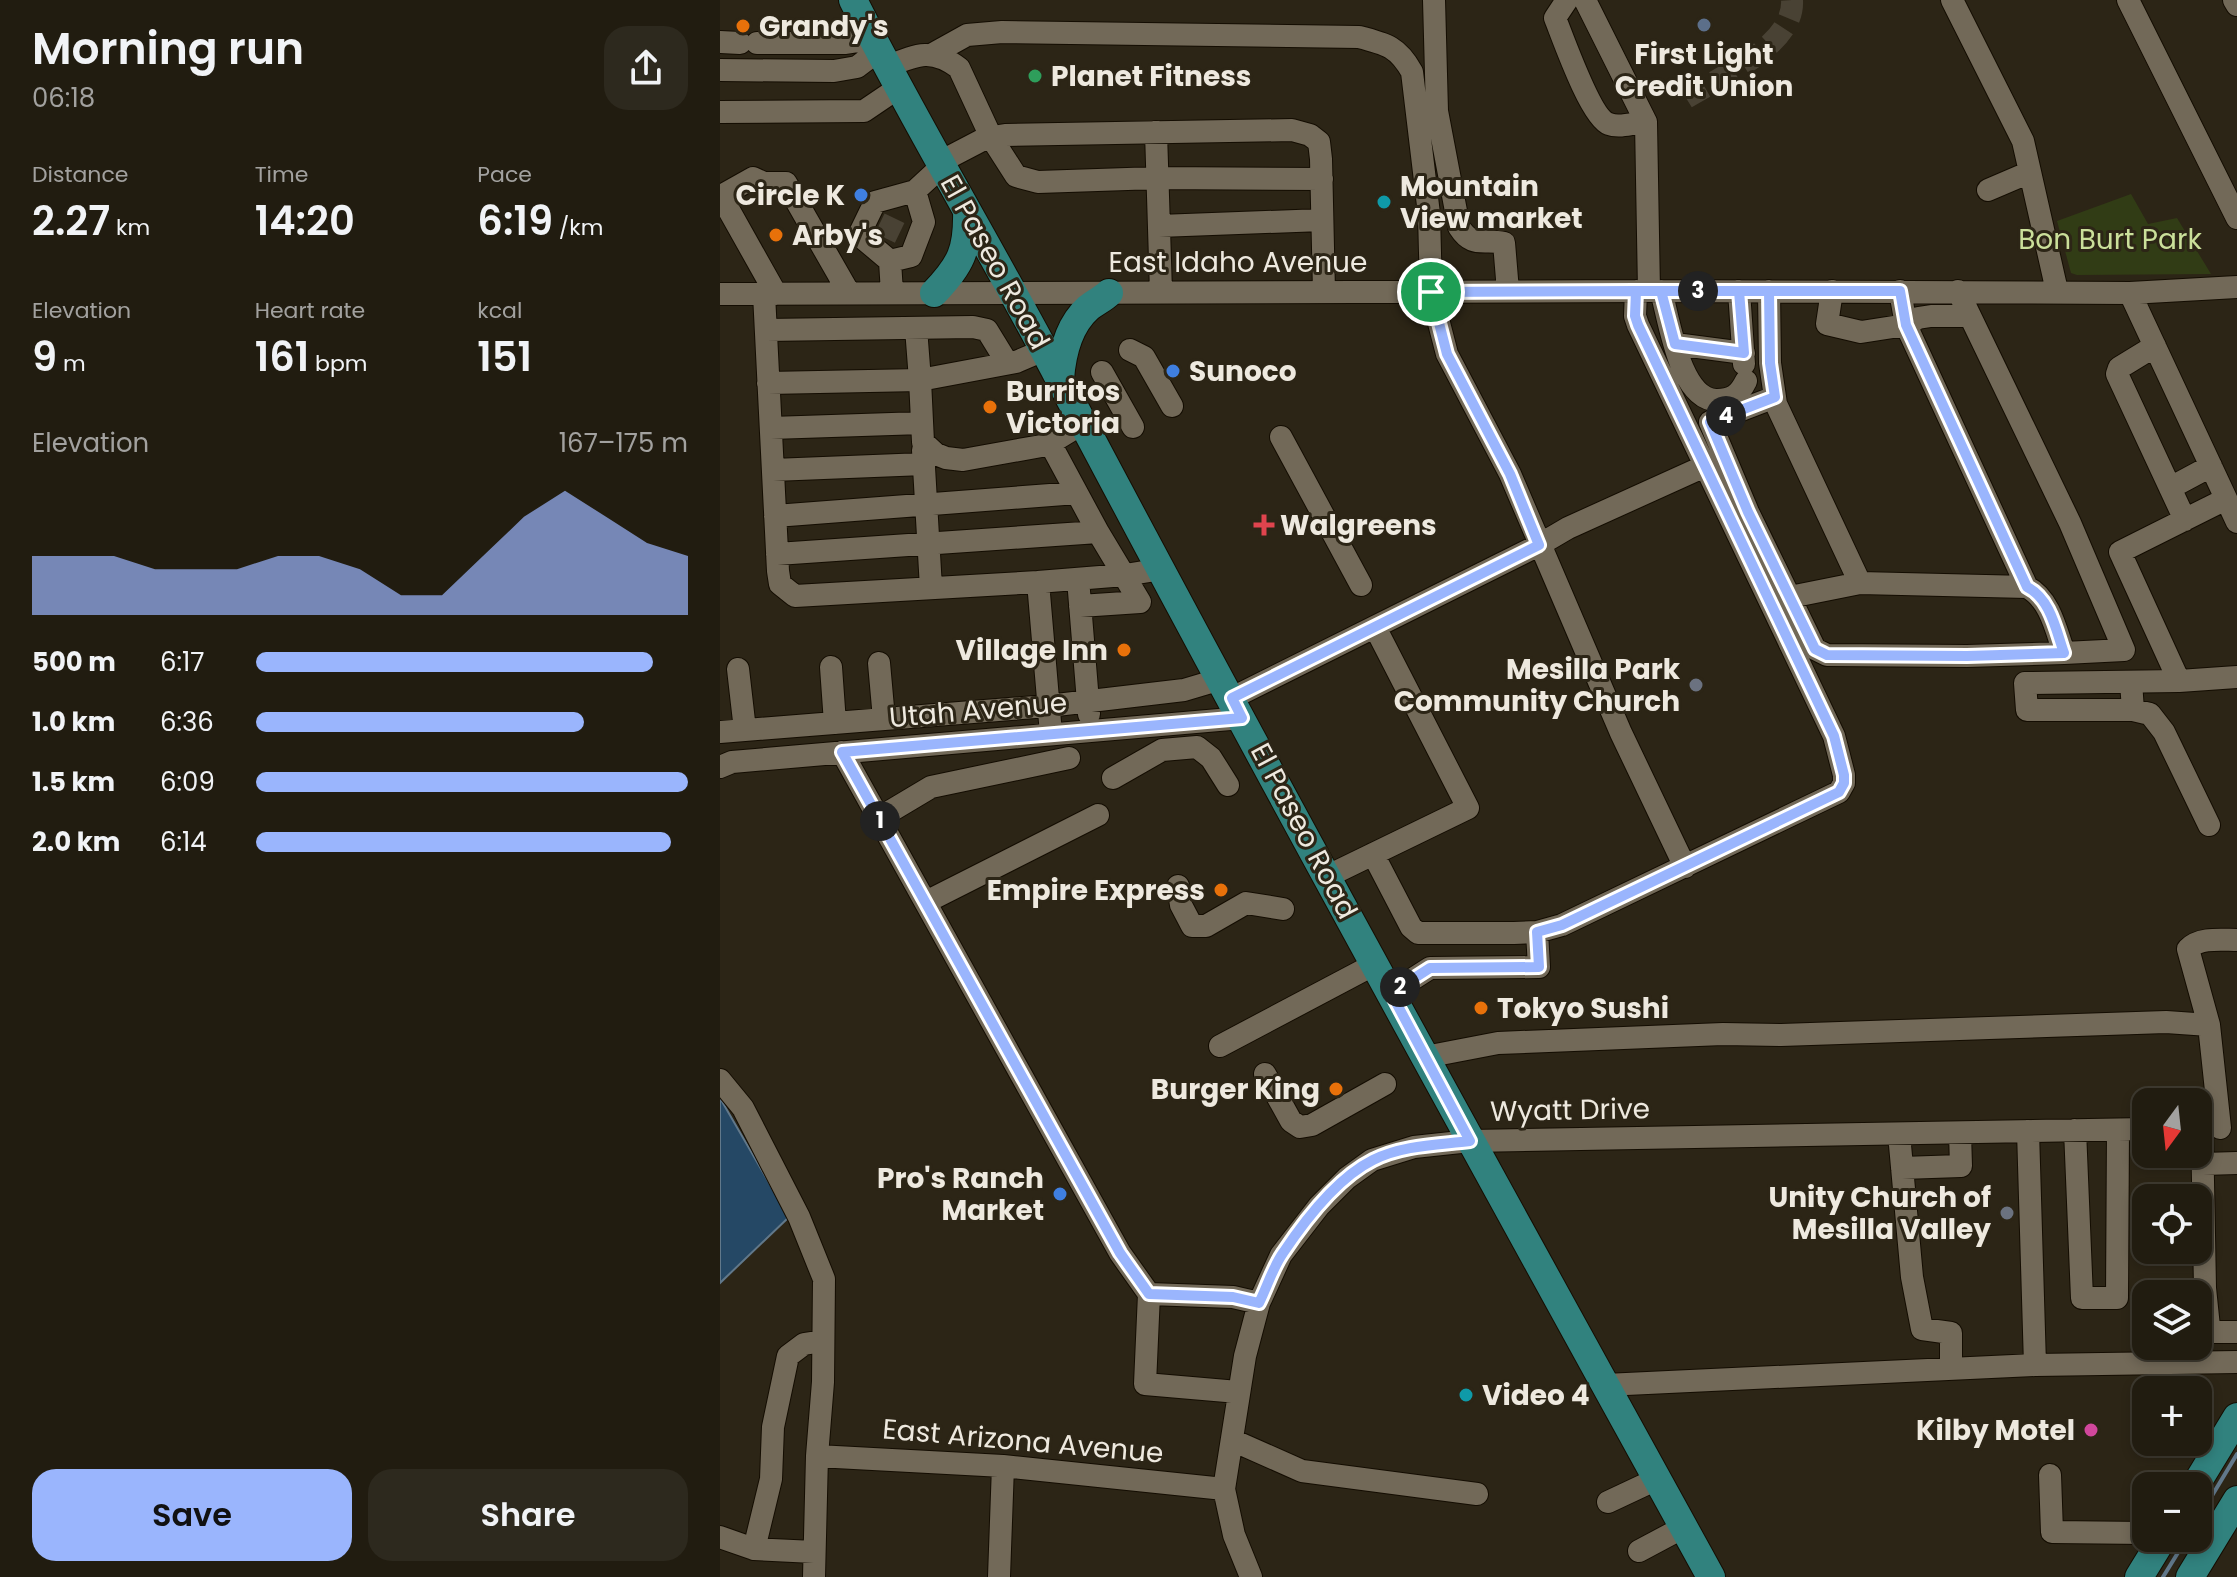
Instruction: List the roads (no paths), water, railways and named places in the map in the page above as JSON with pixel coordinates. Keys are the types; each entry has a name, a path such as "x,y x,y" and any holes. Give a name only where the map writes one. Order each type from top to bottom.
{"main road":[{"name":"El Paseo Road","path":"853,0 1470,1141 1711,1577"},
{"path":"934,293 959,263 968,232 967,210"},
{"path":"1060,379 1066,343 1074,325 1091,305 1109,293"},
{"path":"2204,1472 2237,1417"},
{"path":"2190,1577 2237,1500"},
{"path":"2139,1577 2154,1552"}],"street":[{"path":"1434,0 1437,111 1459,227 1466,238 1478,243 1504,243 1508,291"},
{"path":"1952,0 2023,141 2057,291"},
{"path":"2128,0 2237,218"},
{"path":"1646,122 1613,125 1599,117 1570,58 1555,18 1568,1 1646,122 1649,291 1675,344 1681,367 1694,390 1710,400 1728,400 1740,393 1745,366 1739,291"},
{"path":"931,55 967,35 1002,32 1359,37 1379,42 1402,54 1412,72 1429,214 1431,292 1447,354 1510,474 1621,733 1685,867"},
{"path":"739,43 846,43 884,61"},
{"path":"720,70 834,71 919,54 950,61 959,68 991,137 1016,176 1038,182 1157,178 1322,179"},
{"path":"720,112 864,111 884,61"},
{"path":"896,215 941,164 991,137 1292,130 1310,135 1319,142 1324,292"},
{"path":"1156,132 1161,292"},
{"path":"1988,190 2030,172"},
{"path":"849,293 786,183 764,183 753,178 721,196 759,265 770,294 766,330 780,584 795,596 1038,582 1162,569"},
{"path":"890,261 911,256 924,222 915,191"},
{"path":"890,261 859,235 875,202 915,191"},
{"path":"1159,226 1322,220"},
{"path":"885,238 892,293"},
{"name":"East Idaho Avenue","path":"720,294 1508,291 2130,293 2237,287"},
{"path":"1373,854 1411,927 1418,933 1537,932 1562,925 1685,867 1839,792 1844,783 1834,736 1638,325 1635,316 1649,291"},
{"path":"1769,291 1770,363 1775,397 1860,583"},
{"path":"1832,291 1827,324 1861,332 1906,325 1918,318 1931,316 1970,316"},
{"path":"1900,291 1906,325 2027,587"},
{"path":"1775,397 1710,422 1748,512 1815,649 1827,655 1967,656 2124,650 2070,523 1958,291"},
{"path":"2130,293 2237,522"},
{"path":"916,328 931,588"},
{"path":"766,330 983,328 989,332 1006,361 1016,362"},
{"path":"1675,344 1745,366"},
{"path":"2155,346 2119,368 2117,374 2185,520"},
{"path":"768,383 920,380 1016,362 1044,350"},
{"path":"1130,350 1144,357 1172,406"},
{"path":"1102,372 1133,427"},
{"path":"771,428 923,443 936,454 963,460 1050,443 1083,423"},
{"path":"1281,437 1361,585"},
{"path":"773,470 923,443"},
{"path":"1050,443 1140,602 1080,606"},
{"path":"720,732 1048,706 1184,690 1232,698 1568,528 1705,466"},
{"path":"2170,488 2211,466"},
{"path":"775,516 1077,493"},
{"path":"2179,681 2120,552 2226,499"},
{"path":"777,554 1098,532"},
{"path":"1078,579 1090,730"},
{"path":"1038,582 1051,734"},
{"path":"1790,597 1860,583 2027,587 2045,602 2064,653"},
{"path":"1328,876 1468,808 1375,627"},
{"path":"2105,651 2133,710"},
{"path":"879,663 884,719"},
{"path":"831,667 835,723"},
{"path":"738,669 745,730"},
{"path":"2209,825 2164,732 2150,714 2133,710 2027,710 2025,683 2222,680 2237,677"},
{"name":"Utah Avenue","path":"720,767 732,762 1090,730 1232,698"},
{"path":"1113,778 1162,750 1197,747 1211,758 1228,785"},
{"path":"842,752 1120,1253 1149,1294 1145,1384 1238,1392"},
{"path":"879,818 931,787 1069,758"},
{"path":"926,902 1098,815"},
{"path":"1178,886 1181,905 1192,926 1206,926 1246,903 1283,909"},
{"path":"1391,993 1430,968 1539,967 1537,932"},
{"path":"2214,1128 2209,1025 2188,949 2193,944 2210,940 2237,940"},
{"path":"1220,1046 1375,964"},
{"path":"1425,1057 1498,1043 2166,1022 2209,1025"},
{"path":"1265,1074 1291,1121 1300,1127 1312,1125 1385,1084"},
{"path":"720,1080 743,1108 799,1217 824,1279 823,1382 817,1456 814,1577"},
{"path":"2075,1130 2082,1298 2117,1298 2118,1130"},
{"name":"Wyatt Drive","path":"1224,1489 1238,1392 1259,1303 1281,1255 1319,1206 1347,1178 1372,1160 1414,1147 1470,1141 2132,1130"},
{"path":"2028,1131 2035,1365"},
{"path":"1902,1168 1961,1166 1960,1133"},
{"path":"1899,1134 1912,1277 1922,1329 1951,1333 1951,1368"},
{"path":"2212,1164 2237,1163"},
{"path":"2203,1168 2205,1288 2209,1327 2214,1332 2237,1332"},
{"path":"1149,1294 1233,1297 1259,1303"},
{"path":"754,1549 771,1479 773,1427 788,1356 804,1344 823,1341"},
{"path":"1605,1385 1951,1368 2237,1362"},
{"path":"1232,1440 1302,1471 1477,1494"},
{"name":"East Arizona Avenue","path":"817,1456 1003,1466 1224,1489"},
{"path":"999,1577 1003,1466"},
{"path":"2050,1475 2052,1532 2132,1533"},
{"path":"1608,1502 1657,1479"},
{"path":"1224,1489 1234,1535 1251,1577"},
{"path":"1639,1551 1684,1527"},
{"path":"720,1537 754,1549 814,1552"}],"water":[{"path":"720,1098 789,1217 720,1283"}],"waterway":[{"path":"2212,1496 2237,1454"},
{"path":"2163,1577 2178,1552"}],"tunnel":[{"path":"1686,98 1735,70 1769,45 1790,16 1792,0"},
{"path":"885,238 896,215"}],"place":[{"name":"First Light Credit Union","path":"1704,25"},
{"name":"Grandy's","path":"743,26"},
{"name":"Planet Fitness","path":"1035,76"},
{"name":"Circle K","path":"861,195"},
{"name":"Mountain View market","path":"1384,202"},
{"name":"Arby's","path":"776,235"},
{"name":"Sunoco","path":"1173,371"},
{"name":"Burritos Victoria","path":"990,407"},
{"name":"Walgreens","path":"1264,525"},
{"name":"Village Inn","path":"1124,650"},
{"name":"Mesilla Park Community Church","path":"1696,685"},
{"name":"Empire Express","path":"1221,890"},
{"name":"Tokyo Sushi","path":"1481,1008"},
{"name":"Burger King","path":"1336,1089"},
{"name":"Pro's Ranch Market","path":"1060,1194"},
{"name":"Unity Church of Mesilla Valley","path":"2007,1213"},
{"name":"Video 4","path":"1466,1395"},
{"name":"Kilby Motel","path":"2091,1430"}],"park label":[{"name":"Bon Burt Park","path":"2110,239"}]}
